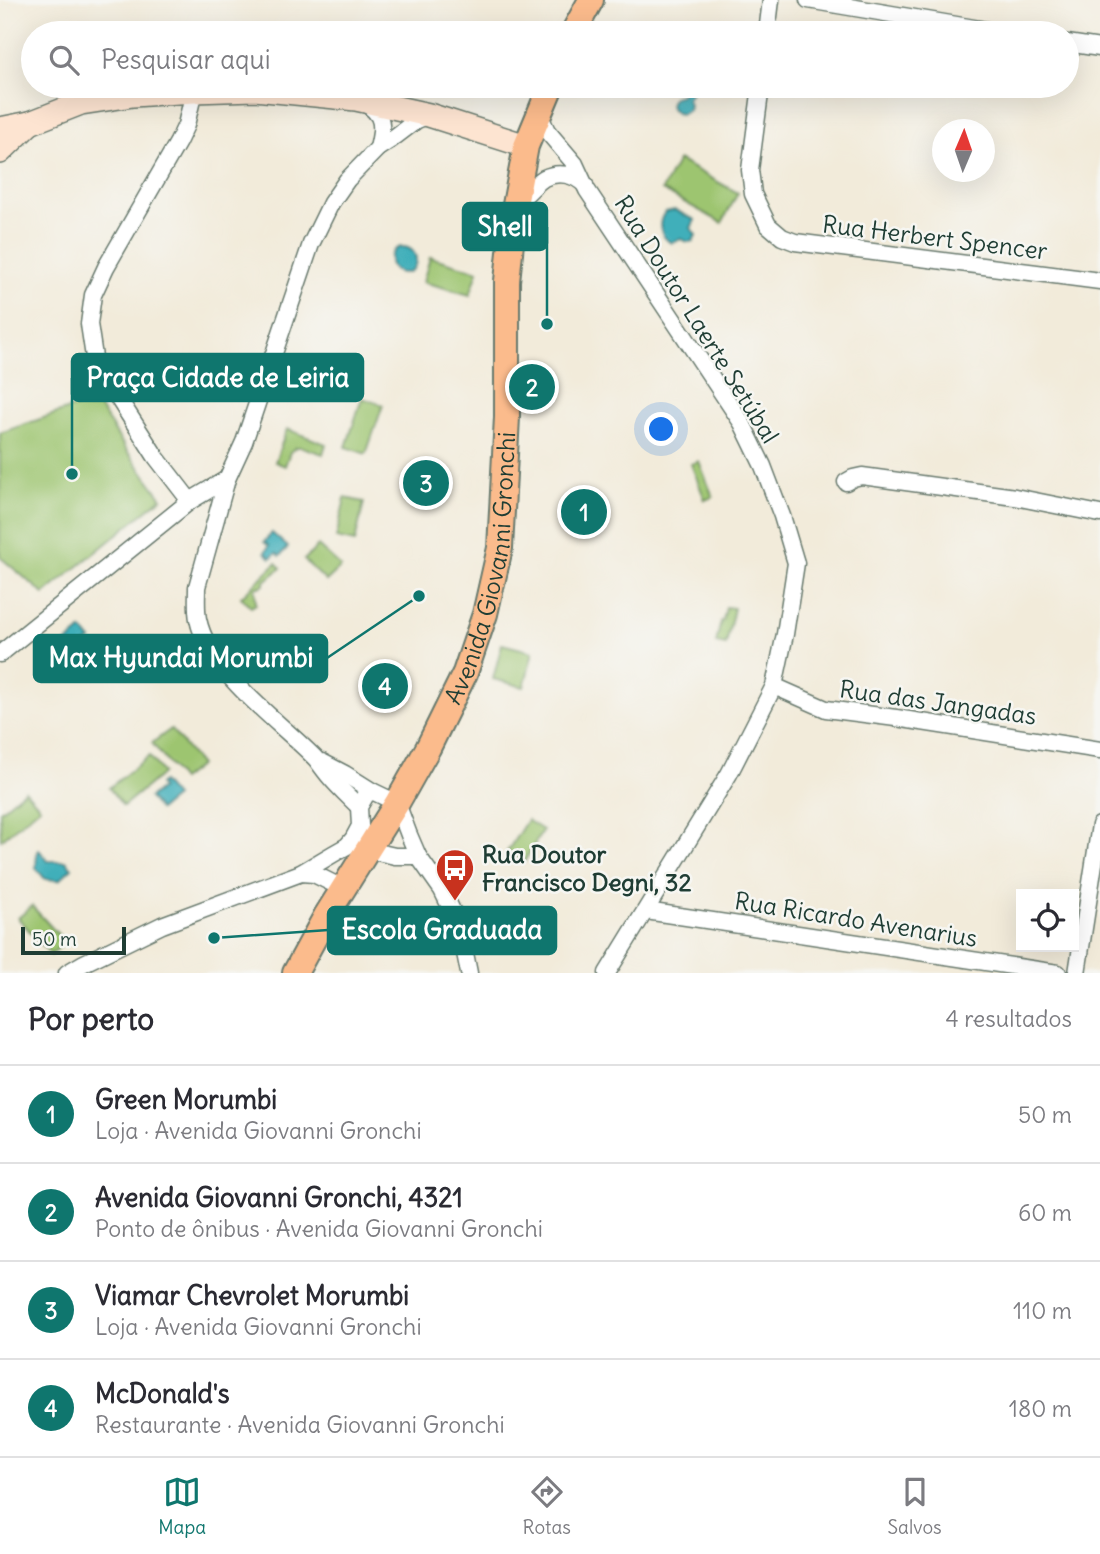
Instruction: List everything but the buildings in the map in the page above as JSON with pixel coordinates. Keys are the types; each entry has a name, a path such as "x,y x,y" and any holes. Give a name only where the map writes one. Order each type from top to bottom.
{"main road":[{"path":"580,21 591,0"},
{"name":"Avenida Giovanni Gronchi","path":"295,973 326,916 428,748 465,673 485,614 500,548 508,416 507,281 515,205 526,146 546,98"}],"street":[{"path":"768,21 771,0"},
{"path":"808,0 933,21"},
{"path":"1079,45 1100,48"},
{"path":"0,129 30,123 81,103 113,98"},
{"path":"190,501 156,457 102,373 94,357 89,324 93,295 106,267 182,134 192,98"},
{"path":"346,98 429,115 526,146"},
{"name":"Rua Herbert Spencer","path":"759,98 750,170 753,194 768,225 782,237 795,242 1100,281"},
{"path":"356,99 377,112 382,123 378,148"},
{"name":"Rua Doutor Laerte Setúbal","path":"539,114 547,131 575,164 586,187"},
{"path":"359,807 317,760 217,662 199,622 197,587 227,479 244,442 311,244 321,222 347,180 378,148 417,120 429,115"},
{"path":"0,152 30,123"},
{"name":"Rua Doutor Laerte Setúbal","path":"515,205 543,179 566,174 582,181 742,423 763,466 796,564 774,686 729,774 607,973"},
{"path":"846,482 862,476 1015,497 1100,514"},
{"path":"0,654 190,501 227,479"},
{"name":"Rua das Jangadas","path":"774,686 826,709 1100,750"},
{"path":"317,760 397,803 418,856 442,890 457,921 468,973"},
{"path":"67,973 84,962 162,925 301,873 347,846 360,826 359,807 372,791"},
{"path":"1077,973 1100,825"},
{"path":"368,850 395,856 418,856"},
{"path":"301,873 314,874 344,889"},
{"name":"Rua Ricardo Avenarius","path":"646,911 1058,973"}],"green space":[{"path":"678,160 738,193 722,223 662,190"},
{"path":"430,257 478,271 470,295 423,282"},
{"path":"362,398 383,405 366,454 346,447"},
{"path":"95,400 127,451 162,498 44,594 0,557 0,433"},
{"path":"287,429 326,444 323,454 296,447 290,452 285,466 275,462"},
{"path":"699,461 713,497 705,500 691,464"},
{"path":"345,498 364,502 355,542 336,538"},
{"path":"318,546 341,567 326,581 304,560"},
{"path":"276,563 281,568 264,582 264,585 255,588 256,604 251,607 241,597"},
{"path":"726,607 734,608 726,645 716,643"},
{"path":"502,644 533,652 524,687 493,679"},
{"path":"171,729 200,765 181,780 152,743"},
{"path":"149,756 163,773 123,806 109,788"},
{"path":"25,790 40,807 1,840 0,811"},
{"path":"527,820 543,830 524,862 507,852"},
{"path":"32,906 65,942 51,955 18,918"}],"water":[{"path":"673,98 688,98 689,104 688,110 682,114 676,113 670,104"},
{"path":"675,210 695,220 691,228 696,235 693,241 681,239 671,243 664,236 660,229 662,216 665,212"},
{"path":"403,247 412,251 416,260 412,269 403,273 394,269 390,260 394,251"},
{"path":"272,533 288,547 280,556 276,553 271,558 265,552 269,546 264,542"},
{"path":"82,630 91,640 84,646 88,652 80,659 66,643"},
{"path":"162,782 175,797 159,810 149,798 161,788 159,785"},
{"path":"39,850 48,861 66,861 72,868 59,880 45,879 36,868"}],"place":[{"name":"Shell","path":"547,324"},
{"name":"Avenida Giovanni Gronchi, 4321","path":"532,387"},
{"name":"Praça Cidade de Leiria","path":"72,474"},
{"name":"Viamar Chevrolet Morumbi","path":"426,483"},
{"name":"Green Morumbi","path":"584,512"},
{"name":"Max Hyundai Morumbi","path":"419,596"},
{"name":"McDonald's","path":"385,686"},
{"name":"Rua Doutor Francisco Degni, 32","path":"455,902"},
{"name":"Escola Graduada","path":"214,938"}]}
